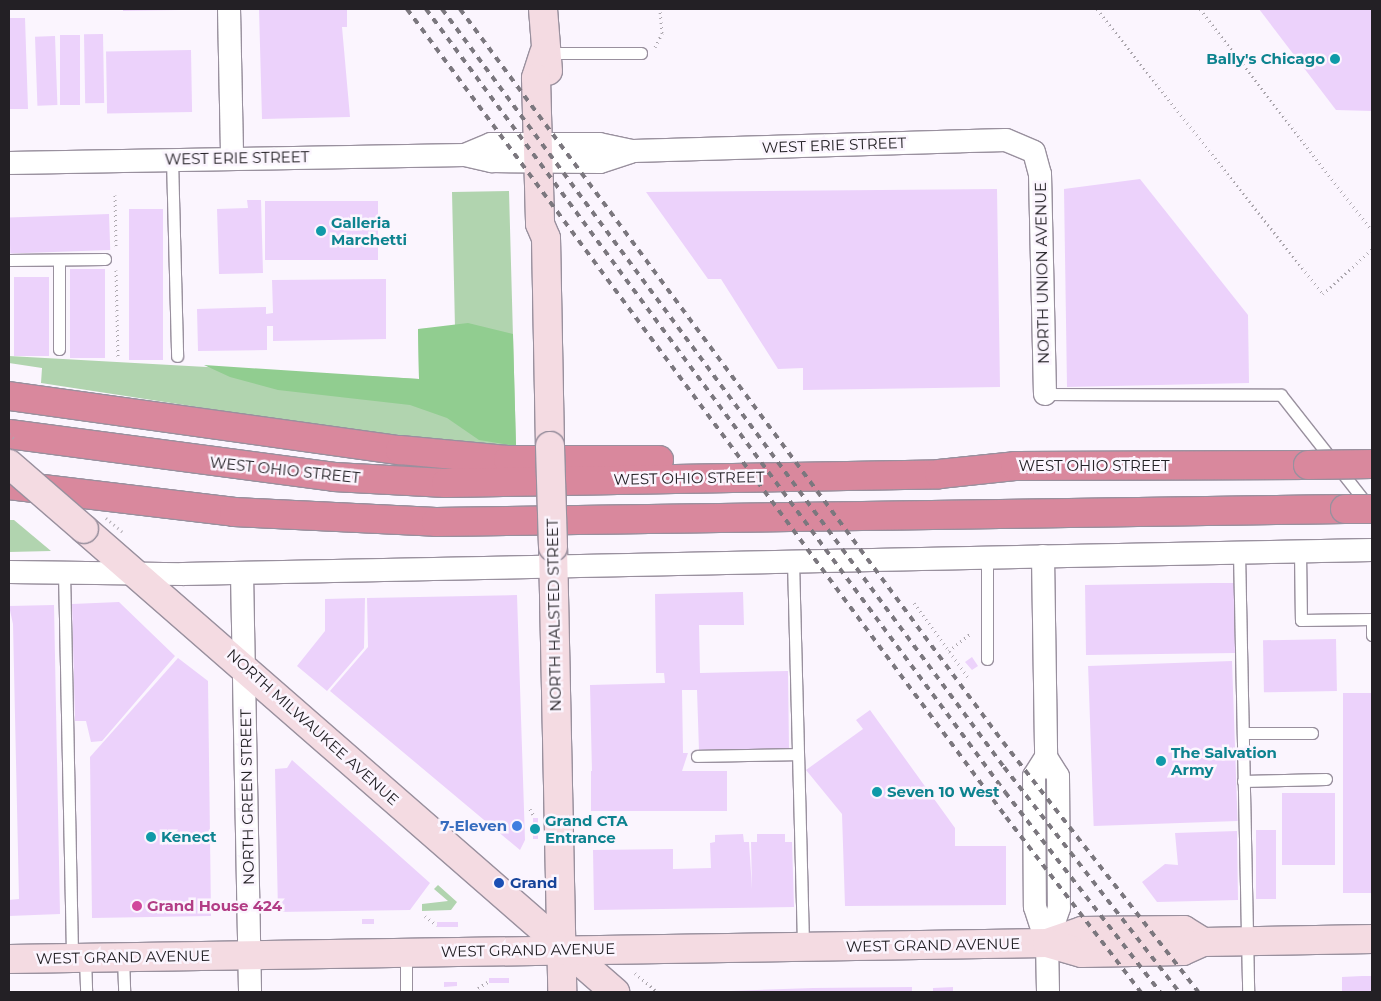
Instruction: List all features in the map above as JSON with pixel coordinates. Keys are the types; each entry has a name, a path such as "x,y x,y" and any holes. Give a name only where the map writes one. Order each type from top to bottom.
{"highway":[{"path":"9,396 255,432 508,460 938,456 1015,466"},
{"name":"WEST OHIO STREET","path":"9,434 334,477 446,484 939,474 1015,466 1372,464"},
{"path":"9,485 234,512 436,522 1372,510"},
{"path":"9,494 45,490"}],"main road":[{"name":"NORTH HALSTED STREET","path":"543,9 544,53 550,78 545,153 552,225 546,238 562,992"},
{"name":"NORTH MILWAUKEE AVENUE","path":"9,464 244,665 562,949 615,992"},
{"name":"WEST GRAND AVENUE","path":"9,959 1047,943 1082,953 1183,951 1203,942 1372,939"}],"street":[{"path":"229,9 232,158"},
{"name":"WEST ERIE STREET","path":"9,163 465,155 492,161 545,153 600,162 632,152 1006,140 1034,152"},
{"name":"NORTH UNION AVENUE","path":"1034,152 1040,180 1045,394"},
{"path":"9,572 242,572 553,556 793,560 1372,550"},
{"path":"1043,556 1046,757 1058,776 1059,908 1047,943 1048,992"},
{"name":"NORTH GREEN STREET","path":"242,572 250,992"}],"lane":[{"path":"544,53 641,53"},
{"path":"172,160 177,356"},
{"path":"9,260 110,260"},
{"path":"59,260 59,348"},
{"path":"1045,394 1281,396 1372,510"},
{"path":"1300,551 1301,620 1372,620 1372,635"},
{"path":"1239,552 1248,992"},
{"path":"987,557 987,659"},
{"path":"793,560 803,946"},
{"path":"64,571 78,958 86,992"},
{"path":"1242,733 1312,732"},
{"path":"698,756 798,754"},
{"path":"1243,780 1326,780"},
{"path":"406,952 406,992"},
{"path":"122,957 124,992"}],"path":[{"path":"641,53 654,50 662,33 660,9"},
{"path":"1096,9 1323,294 1372,249"},
{"path":"1200,9 1372,231"},
{"path":"115,195 116,252"},
{"path":"110,260 118,356"},
{"path":"914,603 968,677"},
{"path":"949,651 972,632 972,625"},
{"path":"425,916 437,925"},
{"path":"478,988 489,981"},
{"path":"654,989 658,992"}],"green space":[{"path":"509,191 516,446 347,430 41,383 42,368 9,363 9,356 419,379 418,329 455,328 452,192"},
{"path":"468,323 513,334 516,446 479,440 447,418 410,405 278,390 230,377 204,365 419,379 418,329"},
{"path":"9,520 14,520 51,551 9,552"},
{"path":"438,885 457,902 451,910 422,911 422,904 448,901 434,889"}],"building":[{"path":"123,9 180,9 180,10 123,11"},
{"path":"259,9 347,9 347,27 342,27 350,117 262,119"},
{"name":"Bally's Chicago","path":"1259,9 1372,9 1372,111 1336,110"},
{"path":"9,18 25,18 28,109 9,109"},
{"path":"84,34 103,34 104,103 85,103"},
{"path":"60,35 80,35 80,105 60,105"},
{"path":"55,36 57,105 37,106 35,37"},
{"path":"191,50 192,112 107,113 106,51"},
{"path":"1140,179 1248,315 1249,383 1067,387 1064,189"},
{"path":"997,189 1000,387 803,390 803,368 778,369 721,279 708,279 646,192"},
{"path":"247,200 261,200 263,273 219,274 217,209 248,208"},
{"name":"Galleria Marchetti","path":"265,201 378,201 378,260 265,260"},
{"path":"129,209 163,209 163,360 129,360"},
{"path":"109,214 110,250 10,253 9,217"},
{"path":"70,269 105,269 105,358 70,358"},
{"path":"14,277 49,277 49,356 14,356"},
{"path":"386,279 386,339 273,341 273,326 267,326 267,350 198,351 197,309 266,307 266,314 273,313 272,280"},
{"path":"1234,583 1235,653 1086,655 1085,585"},
{"path":"743,592 744,625 699,625 700,673 788,671 789,749 699,751 697,690 682,690 683,753 688,753 682,771 592,773 590,685 665,683 664,673 656,673 655,594"},
{"path":"517,595 525,840 520,850 330,691 368,647 367,598"},
{"path":"365,598 364,648 327,691 297,666 325,631 325,599"},
{"path":"119,602 175,656 102,741 91,742 86,721 75,721 72,604"},
{"path":"54,605 60,914 9,916 9,900 19,899 13,624 9,606"},
{"path":"1336,639 1337,691 1264,692 1263,640"},
{"path":"972,657 978,666 972,670 965,662"},
{"name":"Kenect","path":"178,658 208,681 211,916 92,918 90,757"},
{"name":"The Salvation Army","path":"1232,661 1238,821 1094,826 1088,666"},
{"path":"1343,693 1372,693 1372,893 1343,893"},
{"name":"Seven 10 West","path":"870,710 955,828 955,846 1006,846 1006,905 845,906 842,814 806,770 863,729 856,720"},
{"path":"292,760 430,883 410,910 278,912 275,769 287,768"},
{"path":"591,771 727,771 727,811 591,811"},
{"path":"1282,793 1335,793 1335,865 1282,865"},
{"name":"Grand CTA Entrance","path":"533,818 538,818 538,839 533,839"},
{"path":"1256,830 1276,830 1276,899 1256,899"},
{"path":"1237,831 1238,900 1157,902 1142,882 1165,864 1178,865 1175,833"},
{"path":"743,834 744,842 749,842 752,889 751,842 757,842 757,834 785,834 785,842 792,842 794,907 594,910 593,850 673,849 673,869 711,868 710,843 715,842 715,835"},
{"path":"362,919 374,919 374,924 362,924"},
{"path":"437,922 458,922 458,927 437,927"},
{"path":"1372,976 1372,992 1342,992 1342,977"},
{"path":"489,978 509,978 509,983 489,983"},
{"path":"444,982 457,982 457,986 444,987"},
{"path":"912,987 912,992 704,992 813,988"},
{"path":"953,987 953,992 933,992 933,988"}],"railway":[{"path":"407,9 1006,817 1141,992"},
{"path":"426,9 1005,792 1160,992"},
{"path":"442,9 1004,767 1179,992"},
{"path":"460,9 1003,742 1198,992"}],"place":[{"name":"Bally's Chicago","path":"1335,59"},
{"name":"Galleria Marchetti","path":"321,231"},
{"name":"The Salvation Army","path":"1161,761"},
{"name":"Seven 10 West","path":"877,792"},
{"name":"7-Eleven","path":"517,826"},
{"name":"Grand CTA Entrance","path":"535,829"},
{"name":"Kenect","path":"151,837"},
{"name":"Grand","path":"499,883"},
{"name":"Grand House 424","path":"137,906"}]}
